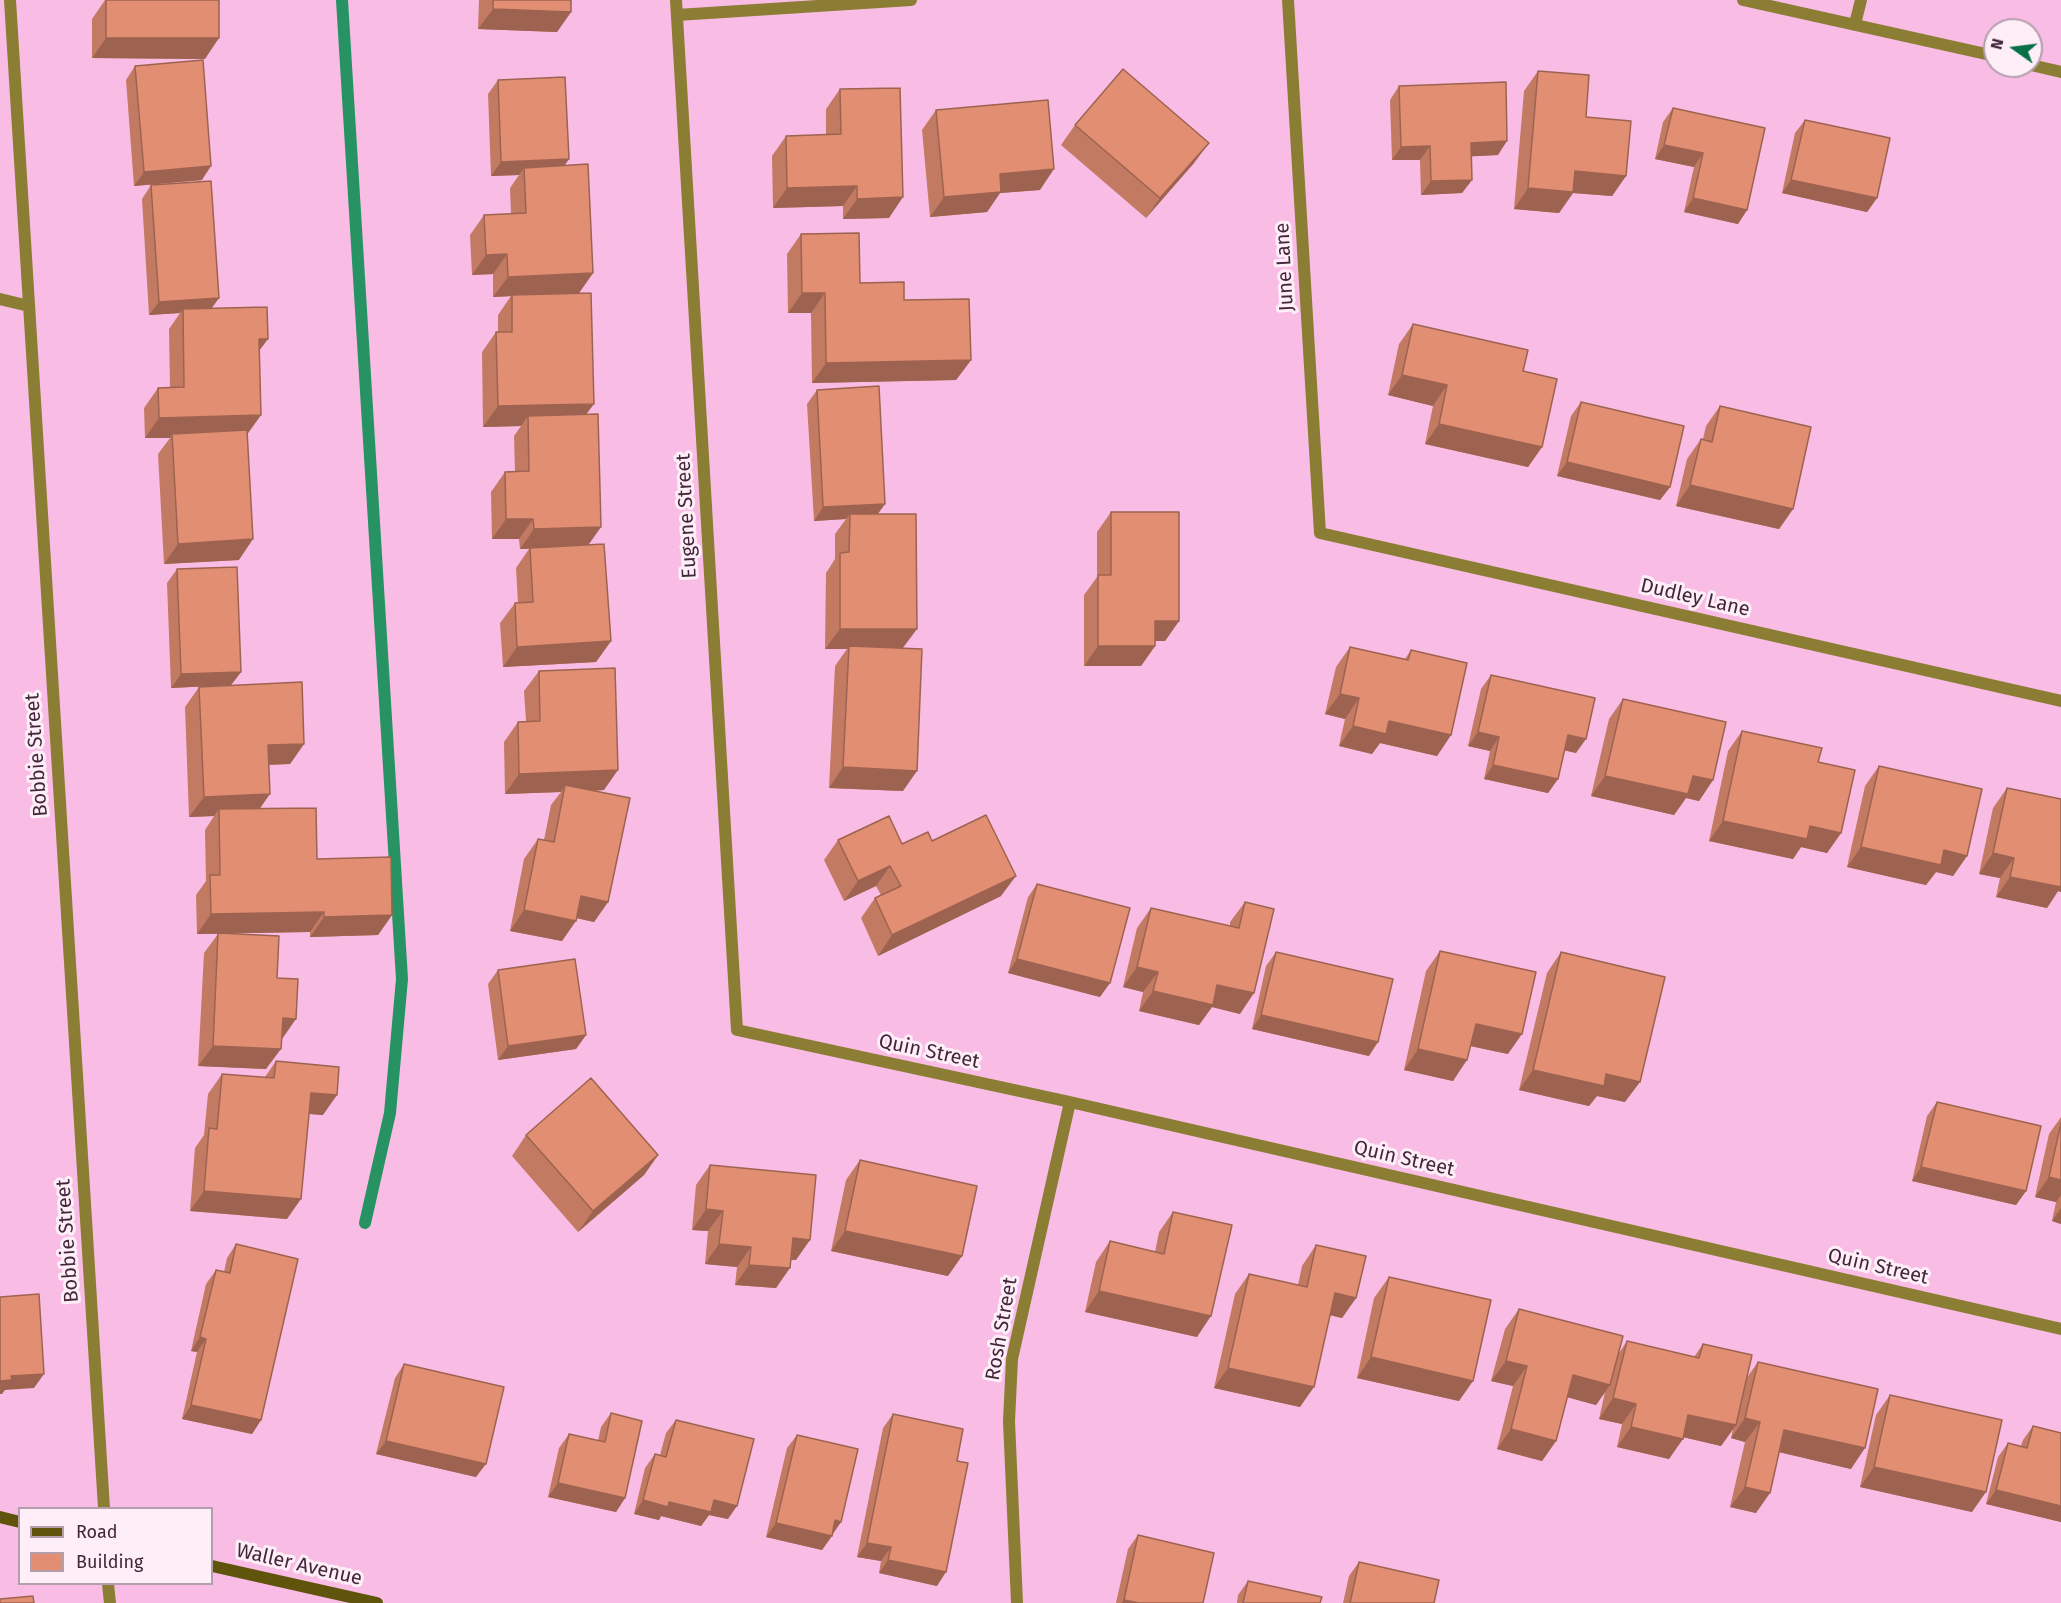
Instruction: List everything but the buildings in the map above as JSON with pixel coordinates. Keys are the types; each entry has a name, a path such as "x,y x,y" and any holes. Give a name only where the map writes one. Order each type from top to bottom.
{"street":[{"name":"Bobbie Street","path":"10,0 104,1507"},
{"name":"Eugene Street","path":"676,0 737,1030"},
{"path":"677,15 912,0"},
{"name":"June Lane","path":"1288,0 1320,532"},
{"path":"1743,0 1983,53"},
{"path":"1856,24 1861,0"},
{"path":"2043,68 2061,72"},
{"path":"0,299 29,306"},
{"name":"Dudley Lane","path":"1320,532 2061,701"},
{"name":"Quin Street","path":"737,1030 1070,1102 2061,1329"},
{"name":"Rosh Street","path":"1017,1603 1009,1421 1012,1359 1070,1102"},
{"path":"0,1517 18,1522"},
{"name":"Waller Avenue","path":"213,1566 377,1603"},
{"path":"108,1585 110,1603"}],"waterway":[{"path":"342,0 402,979 390,1113 365,1223"}]}
